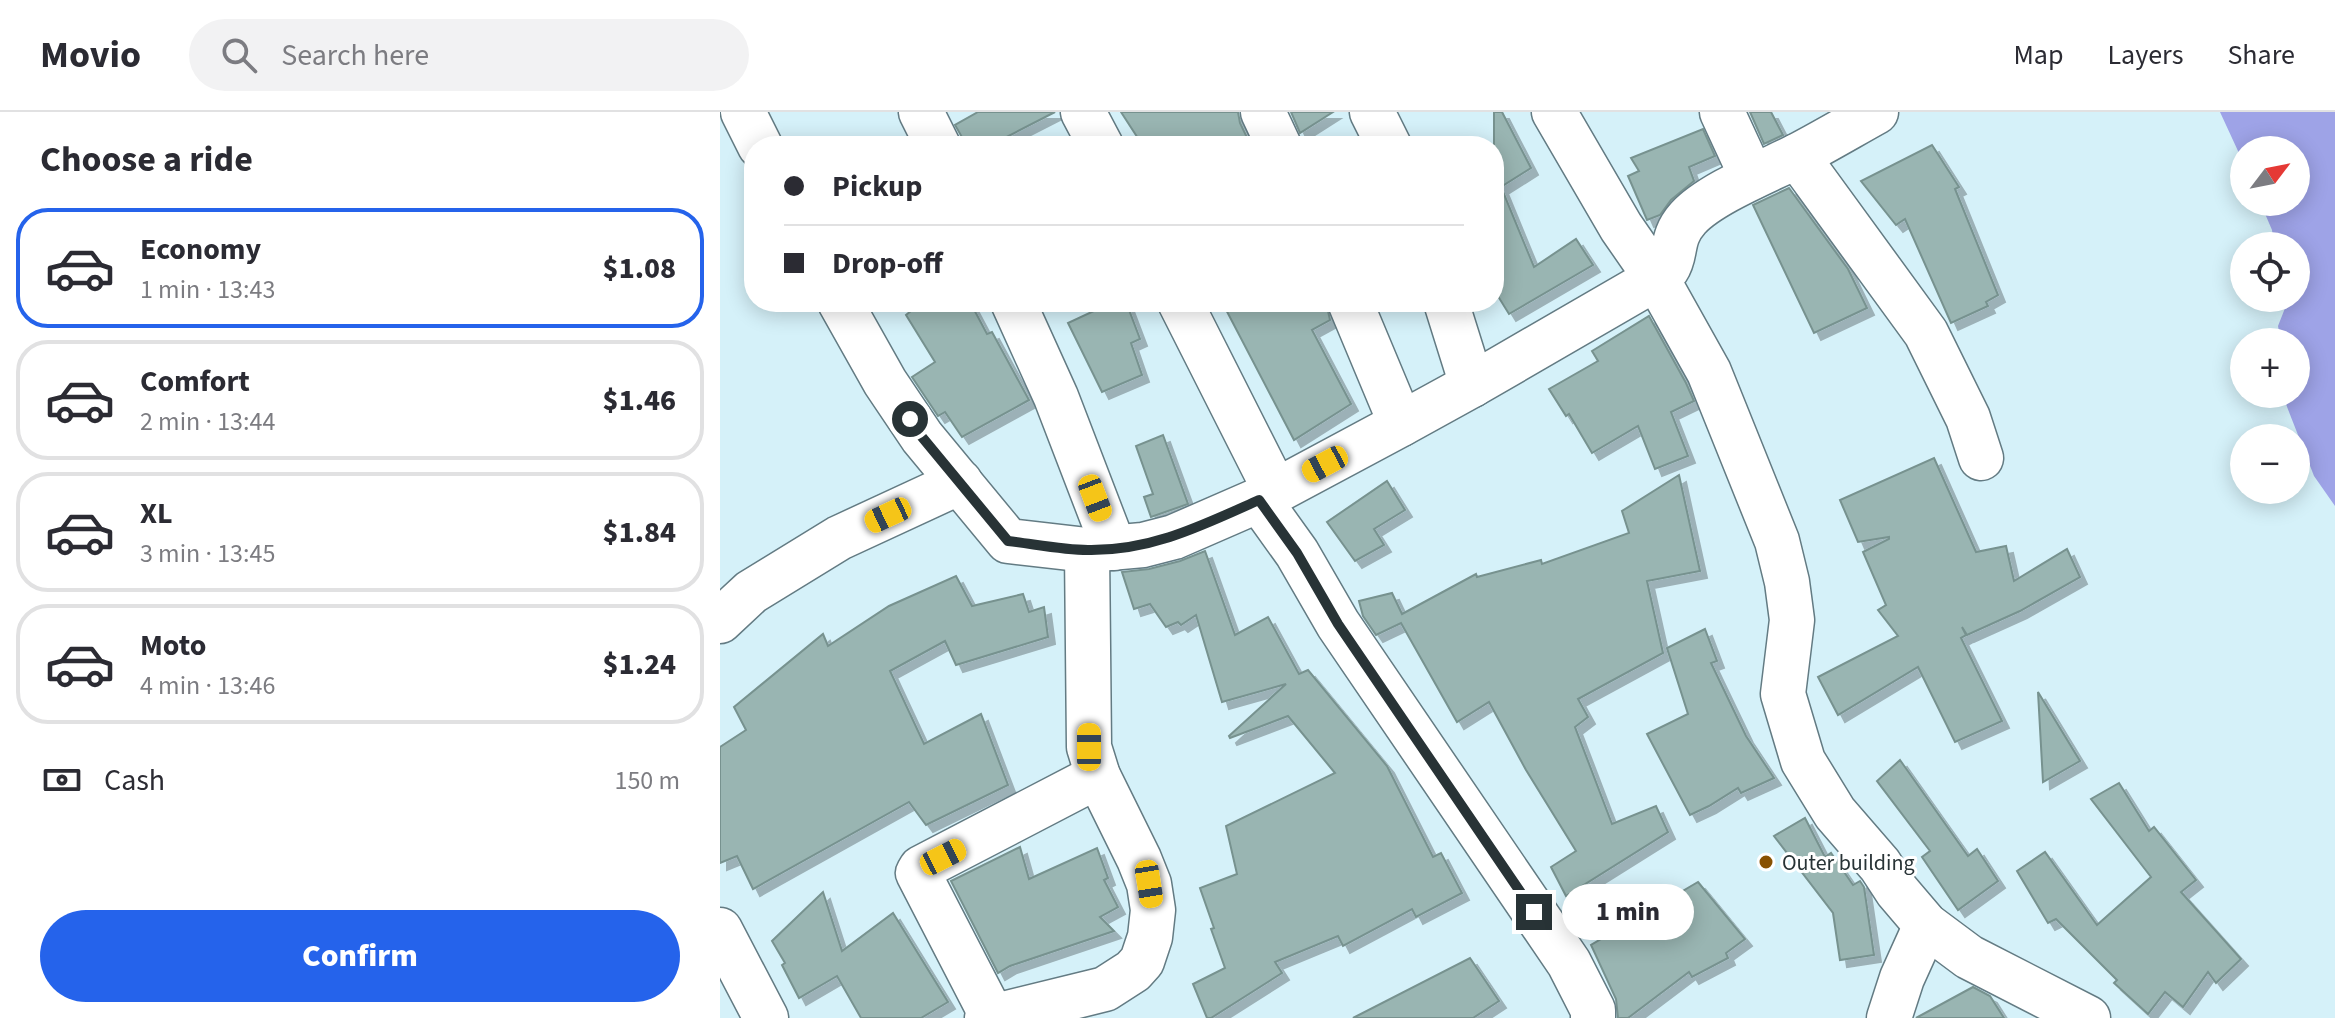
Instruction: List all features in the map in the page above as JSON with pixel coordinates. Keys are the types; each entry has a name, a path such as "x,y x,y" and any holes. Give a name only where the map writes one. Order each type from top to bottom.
{"street":[{"path":"743,112 755,136"},
{"path":"921,112 933,136"},
{"path":"1083,112 1096,136"},
{"path":"1263,112 1274,136"},
{"path":"1372,112 1384,136"},
{"path":"1554,112 1621,227 1657,279 1709,372 1782,555 1792,620 1783,694 1803,761 1835,813 1926,925 1969,957 2088,1018"},
{"path":"1722,112 1752,177"},
{"path":"846,312 885,382 922,437 1008,541 1100,549 1143,545 1174,537 1267,495 1472,385 1657,279 1671,265 1676,237 1699,209 1752,177 1876,112"},
{"path":"1797,156 1926,333 1968,418 1981,458"},
{"path":"1018,312 1056,397 1100,549 1089,747 1098,776 1149,884 1153,910 1150,937 1142,961 1107,1003 989,1017 918,873 921,868 1098,776"},
{"path":"1185,312 1267,495 1297,553 1347,637 1569,963 1593,1010 1593,1018"},
{"path":"1354,312 1401,424"},
{"path":"1449,312 1472,385"},
{"path":"720,621 751,592 839,538 960,482"},
{"path":"1889,1018 1902,978 1926,925"},
{"path":"720,930 766,1018"}],"water":[{"path":"2220,112 2335,112 2335,506 2310,466 2310,424 2294,424 2288,408 2310,408 2310,328 2278,326 2284,312 2310,312 2310,232 2272,232 2266,216 2310,216 2310,136 2231,136"}],"building":[{"path":"978,112 1055,112 1008,136 961,136 955,125"},
{"path":"1121,112 1238,112 1246,136 1137,136"},
{"path":"1291,112 1333,112 1300,133"},
{"path":"1494,112 1502,112 1531,168 1504,185 1504,136 1494,136"},
{"path":"1750,112 1771,112 1783,135 1764,144"},
{"path":"1703,129 1715,156 1689,167 1694,181 1671,200 1660,215 1647,220 1628,176 1639,171 1631,158"},
{"path":"1932,145 1959,187 1955,189 1998,295 1986,302 1988,306 1951,323 1905,219 1896,225 1861,181"},
{"path":"1789,188 1848,269 1867,308 1814,333 1753,205"},
{"path":"1504,194 1534,267 1576,239 1593,265 1509,314 1504,306"},
{"path":"910,312 975,312 987,334 992,332 1029,400 962,437 945,412 938,416 912,377 935,362 906,315"},
{"path":"1092,312 1130,312 1140,339 1131,343 1142,375 1102,392 1068,323"},
{"path":"1227,312 1328,312 1330,320 1312,330 1351,404 1294,440"},
{"path":"1649,316 1694,401 1671,412 1688,456 1655,469 1638,426 1592,453 1569,414 1566,416 1549,389 1598,361 1592,351"},
{"path":"1163,435 1188,504 1151,517 1144,497 1153,494 1136,446"},
{"path":"1934,458 1976,552 2006,546 2014,581 2067,549 2080,577 2020,611 1967,635 1962,627 1966,635 1961,638 2002,721 1955,742 1918,667 1838,715 1818,677 1898,636 1878,610 1886,605 1863,552 1889,537 1858,542 1840,500"},
{"path":"1679,475 1700,571 1647,581 1663,653 1578,699 1588,717 1575,727 1612,824 1656,806 1668,832 1566,896 1551,867 1576,851 1489,702 1457,722 1401,623 1376,635 1363,616 1359,601 1392,593 1402,614 1476,574 1477,577 1541,560 1542,564 1629,533 1622,511"},
{"path":"1387,481 1405,510 1374,529 1384,545 1355,561 1327,522"},
{"path":"1205,551 1235,635 1268,617 1299,674 1308,670 1387,766 1433,857 1441,853 1462,893 1416,917 1412,909 1343,946 1338,936 1275,962 1282,973 1211,1018 1207,1018 1193,984 1225,968 1200,888 1237,874 1226,826 1335,773 1288,716 1230,738 1286,684 1222,702 1196,615 1181,625 1178,622 1166,627 1150,604 1134,609 1122,572 1149,569"},
{"path":"956,576 972,606 1023,594 1029,612 1044,607 1048,637 956,665 945,641 890,671 924,744 981,714 1008,785 926,825 909,802 753,889 737,856 720,863 720,747 746,730 734,707 823,634 828,646 889,606"},
{"path":"1705,629 1717,661 1711,663 1746,736 1774,778 1741,793 1738,788 1690,815 1647,734 1688,714 1667,648"},
{"path":"2038,692 2080,761 2043,782"},
{"path":"1900,760 1968,856 1977,849 1998,881 1958,910 1922,857 1930,851 1877,781"},
{"path":"2119,783 2149,831 2154,827 2196,880 2181,892 2241,959 2216,983 2208,972 2183,1007 2165,992 2148,1014 2114,983 2117,980 2056,919 2048,923 2017,871 2045,852 2097,925 2151,877 2091,799"},
{"path":"1805,818 1825,857 1831,853 1853,885 1860,881 1864,887 1874,955 1840,960 1833,913 1774,836"},
{"path":"1020,847 1029,879 1097,848 1108,878 1104,880 1118,907 1100,917 1114,931 1010,966 998,973 951,881"},
{"path":"1698,882 1745,939 1726,953 1728,958 1692,977 1689,972 1628,1018 1618,1018 1616,999 1591,945"},
{"path":"823,892 842,951 893,913 948,1002 921,1018 861,1018 837,976 799,998 772,941"},
{"path":"1470,958 1499,1001 1473,1018 1353,1018"},
{"path":"1973,987 1990,996 2004,1018 1916,1018"}],"place":[{"name":"Outer building","path":"1766,862"}],"route":[{"path":"910,419 1008,541 1087,550 1143,545 1174,537 1259,500 1297,553 1338,624 1534,912"}]}
